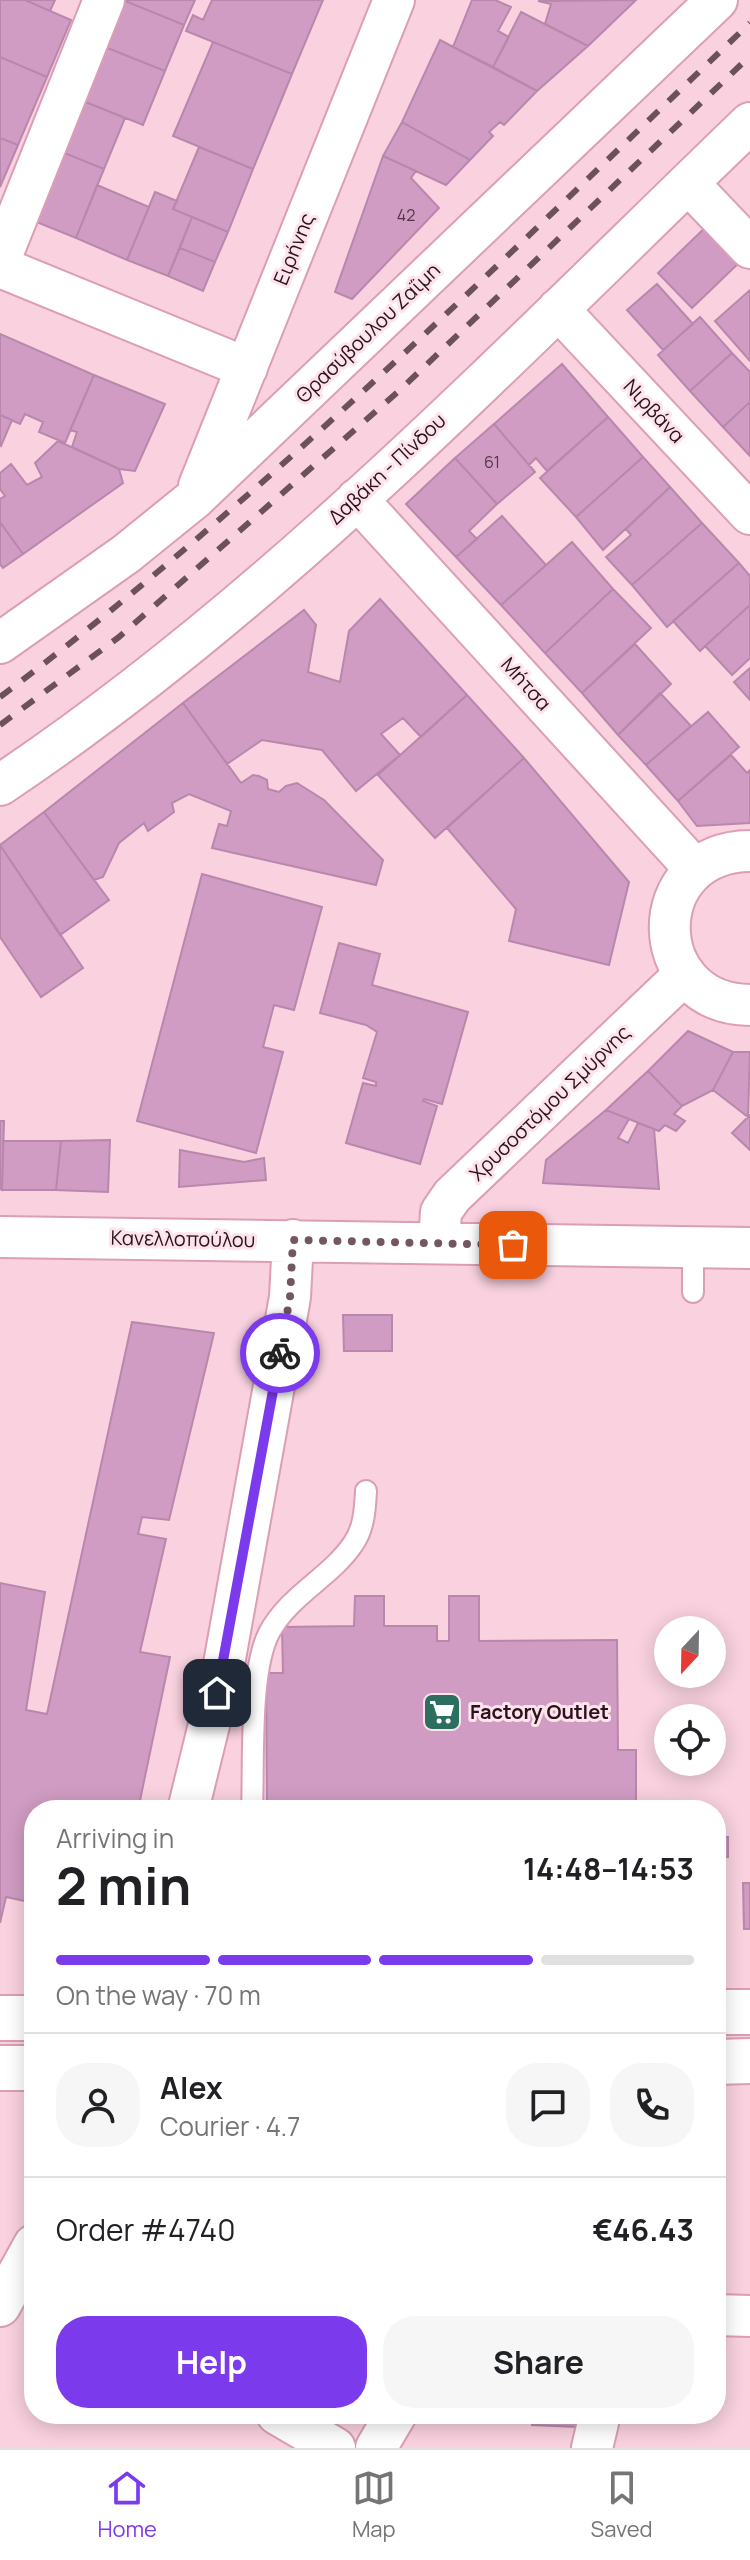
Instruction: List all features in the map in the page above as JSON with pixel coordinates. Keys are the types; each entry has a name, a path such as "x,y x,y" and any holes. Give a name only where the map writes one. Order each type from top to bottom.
{"main road":[{"path":"726,2012 750,2012"},
{"path":"0,2018 24,2018"},
{"path":"726,2062 750,2061"},
{"path":"0,2068 24,2068"}],"street":[{"path":"0,260 104,0"},
{"name":"Ειρήνης","path":"194,499 394,0"},
{"name":"Θρασύβουλου Ζαΐμη","path":"0,643 126,554 194,499 717,0"},
{"name":"Δαβάκη - Πίνδου","path":"0,785 122,698 357,499 750,123"},
{"path":"688,183 750,248"},
{"path":"0,267 247,368"},
{"name":"Νιρβάνα","path":"558,309 750,514"},
{"name":"Μήτσα","path":"357,499 695,869"},
{"path":"750,851 723,854 695,869 676,894 669,925 674,956 685,974 714,998 750,1005"},
{"name":"Χρυσοστόμου Σμύρνης","path":"439,1243 441,1212 452,1196 685,974"},
{"name":"Κανελλοπούλου","path":"0,1237 750,1248"},
{"path":"190,1800 227,1649 290,1297 293,1240"},
{"path":"0,2306 24,2269"},
{"path":"726,2315 750,2316"},
{"path":"294,2424 335,2448"},
{"path":"376,2448 390,2424"},
{"path":"592,2448 598,2424"}],"lane":[{"path":"693,1248 693,1292"},
{"path":"252,1800 259,1670 264,1645 279,1617 354,1544 362,1523 366,1491"}],"building":[{"path":"0,0 25,0 71,20 47,77 0,57"},
{"path":"25,0 55,0 50,11"},
{"path":"123,0 184,25 165,71 100,45"},
{"path":"123,0 195,0 184,25"},
{"path":"212,0 323,0 292,74 186,31 193,15 203,20"},
{"path":"472,0 495,0 511,7 498,31 509,37 493,67 453,47"},
{"path":"636,0 588,46 545,24 551,4 538,1"},
{"path":"521,12 588,46 537,91 493,67"},
{"path":"440,40 537,91 504,125 500,122 489,132 493,136 470,160 402,122"},
{"path":"213,42 292,74 253,169 173,136"},
{"path":"100,45 165,71 143,125 78,99"},
{"path":"0,57 47,77 18,145 0,138"},
{"path":"78,99 125,118 104,169 57,150"},
{"path":"402,122 470,160 446,185 383,156"},
{"path":"0,138 18,145 0,187"},
{"path":"199,147 253,169 228,232 173,209"},
{"path":"57,150 104,169 76,238 29,219"},
{"path":"383,156 416,171 411,178 439,208 352,299 335,292"},
{"path":"97,185 149,207 127,260 76,238"},
{"path":"155,192 177,201 173,209 192,217 168,276 127,260"},
{"path":"192,217 228,232 215,262 180,248"},
{"path":"710,223 744,258 692,308 658,273"},
{"path":"180,248 215,262 203,291 168,276"},
{"path":"657,284 693,324 663,350 627,310"},
{"path":"750,290 750,361 715,321"},
{"path":"700,317 732,353 690,391 658,355"},
{"path":"0,334 94,375 65,443 39,432 43,422 25,414 20,424 0,415"},
{"path":"732,353 750,372 750,402 723,427 690,391"},
{"path":"562,364 608,417 547,471 536,458 529,465 494,424"},
{"path":"94,375 165,404 135,471 119,469 72,447 77,432 70,430"},
{"path":"750,402 750,456 723,427"},
{"path":"0,415 12,420 1,446 0,445"},
{"path":"608,417 643,457 576,517 540,478"},
{"path":"494,424 535,472 497,504 455,458"},
{"path":"58,441 119,469 123,483 23,554 0,522 0,499 5,496 0,489 0,473 11,464 27,485 42,477 35,463"},
{"path":"643,457 670,487 603,550 576,517"},
{"path":"455,458 497,504 469,531 477,539 456,557 406,504"},
{"path":"670,487 702,523 632,585 606,557 631,535 626,529"},
{"path":"502,516 546,565 501,605 456,557"},
{"path":"0,522 23,554 3,568 0,564"},
{"path":"702,523 739,563 667,627 632,585"},
{"path":"572,542 613,589 545,653 501,605"},
{"path":"739,563 750,576 750,605 700,651 673,621"},
{"path":"613,589 651,628 582,693 545,653"},
{"path":"380,599 467,695 421,737 403,718 381,734 400,755 356,791 322,750 262,740 227,764 183,703 304,610 316,625 308,672 340,682 349,631"},
{"path":"750,605 750,658 732,675 705,646"},
{"path":"635,644 671,684 618,735 582,693"},
{"path":"750,668 750,700 734,682"},
{"path":"660,693 691,726 646,765 618,735"},
{"path":"467,695 524,758 435,838 378,775"},
{"path":"183,703 241,783 253,775 259,776 267,780 268,789 279,792 297,783 324,800 383,860 376,885 212,848 219,824 227,826 231,811 189,794 172,803 174,812 148,831 144,823 119,843 103,877 94,880 44,812"},
{"path":"708,712 739,747 678,801 646,765"},
{"path":"731,755 747,773 750,770 750,823 697,826 678,801"},
{"path":"524,758 629,882 609,965 509,941 516,909 447,828"},
{"path":"44,812 109,900 60,935 0,845"},
{"path":"0,845 83,968 41,997 0,937"},
{"path":"202,874 322,907 294,1010 274,1005 263,1047 283,1052 256,1153 137,1121"},
{"path":"339,943 380,954 372,985 468,1012 442,1104 423,1101 437,1106 420,1164 346,1143 363,1083 376,1086 376,1082 363,1078 377,1032 366,1025 320,1013"},
{"path":"688,1031 733,1052 713,1090 682,1106 648,1071"},
{"path":"733,1052 750,1052 748,1117 713,1090"},
{"path":"648,1071 682,1106 674,1114 685,1121 676,1131 665,1125 659,1131 606,1110"},
{"path":"606,1110 629,1119 618,1138 628,1143 638,1123 654,1129 659,1189 543,1183 546,1160"},
{"path":"750,1115 750,1150 732,1133"},
{"path":"0,1121 4,1121 2,1190 0,1189"},
{"path":"110,1140 108,1192 56,1190 61,1141"},
{"path":"3,1141 61,1141 56,1190 2,1190"},
{"path":"180,1150 244,1162 264,1158 266,1180 179,1187"},
{"path":"343,1315 392,1315 392,1351 344,1351"},
{"path":"132,1322 214,1333 169,1520 142,1517 138,1534 166,1539 140,1652 170,1657 140,1800 24,1800 24,1901 6,1897 0,1923 0,1583 45,1592 26,1710 47,1714"},
{"name":"Factory Outlet","path":"355,1596 384,1596 384,1626 437,1626 437,1641 449,1641 449,1596 479,1596 479,1641 617,1640 618,1750 636,1750 636,1800 267,1800 266,1673 283,1673 282,1627 354,1626"},
{"path":"743,1883 750,1883 750,1929 744,1929"},
{"path":"532,2424 577,2424 577,2427"}],"railway":[{"path":"0,697 99,620 291,456 477,285 750,23"},
{"path":"0,725 119,637 401,389 750,56"}],"way so far":[{"path":"280,1353 290,1297 293,1240 513,1245"}],"place":[{"name":"Factory Outlet","path":"442,1712"}],"route":[{"path":"217,1693 280,1353"}]}
